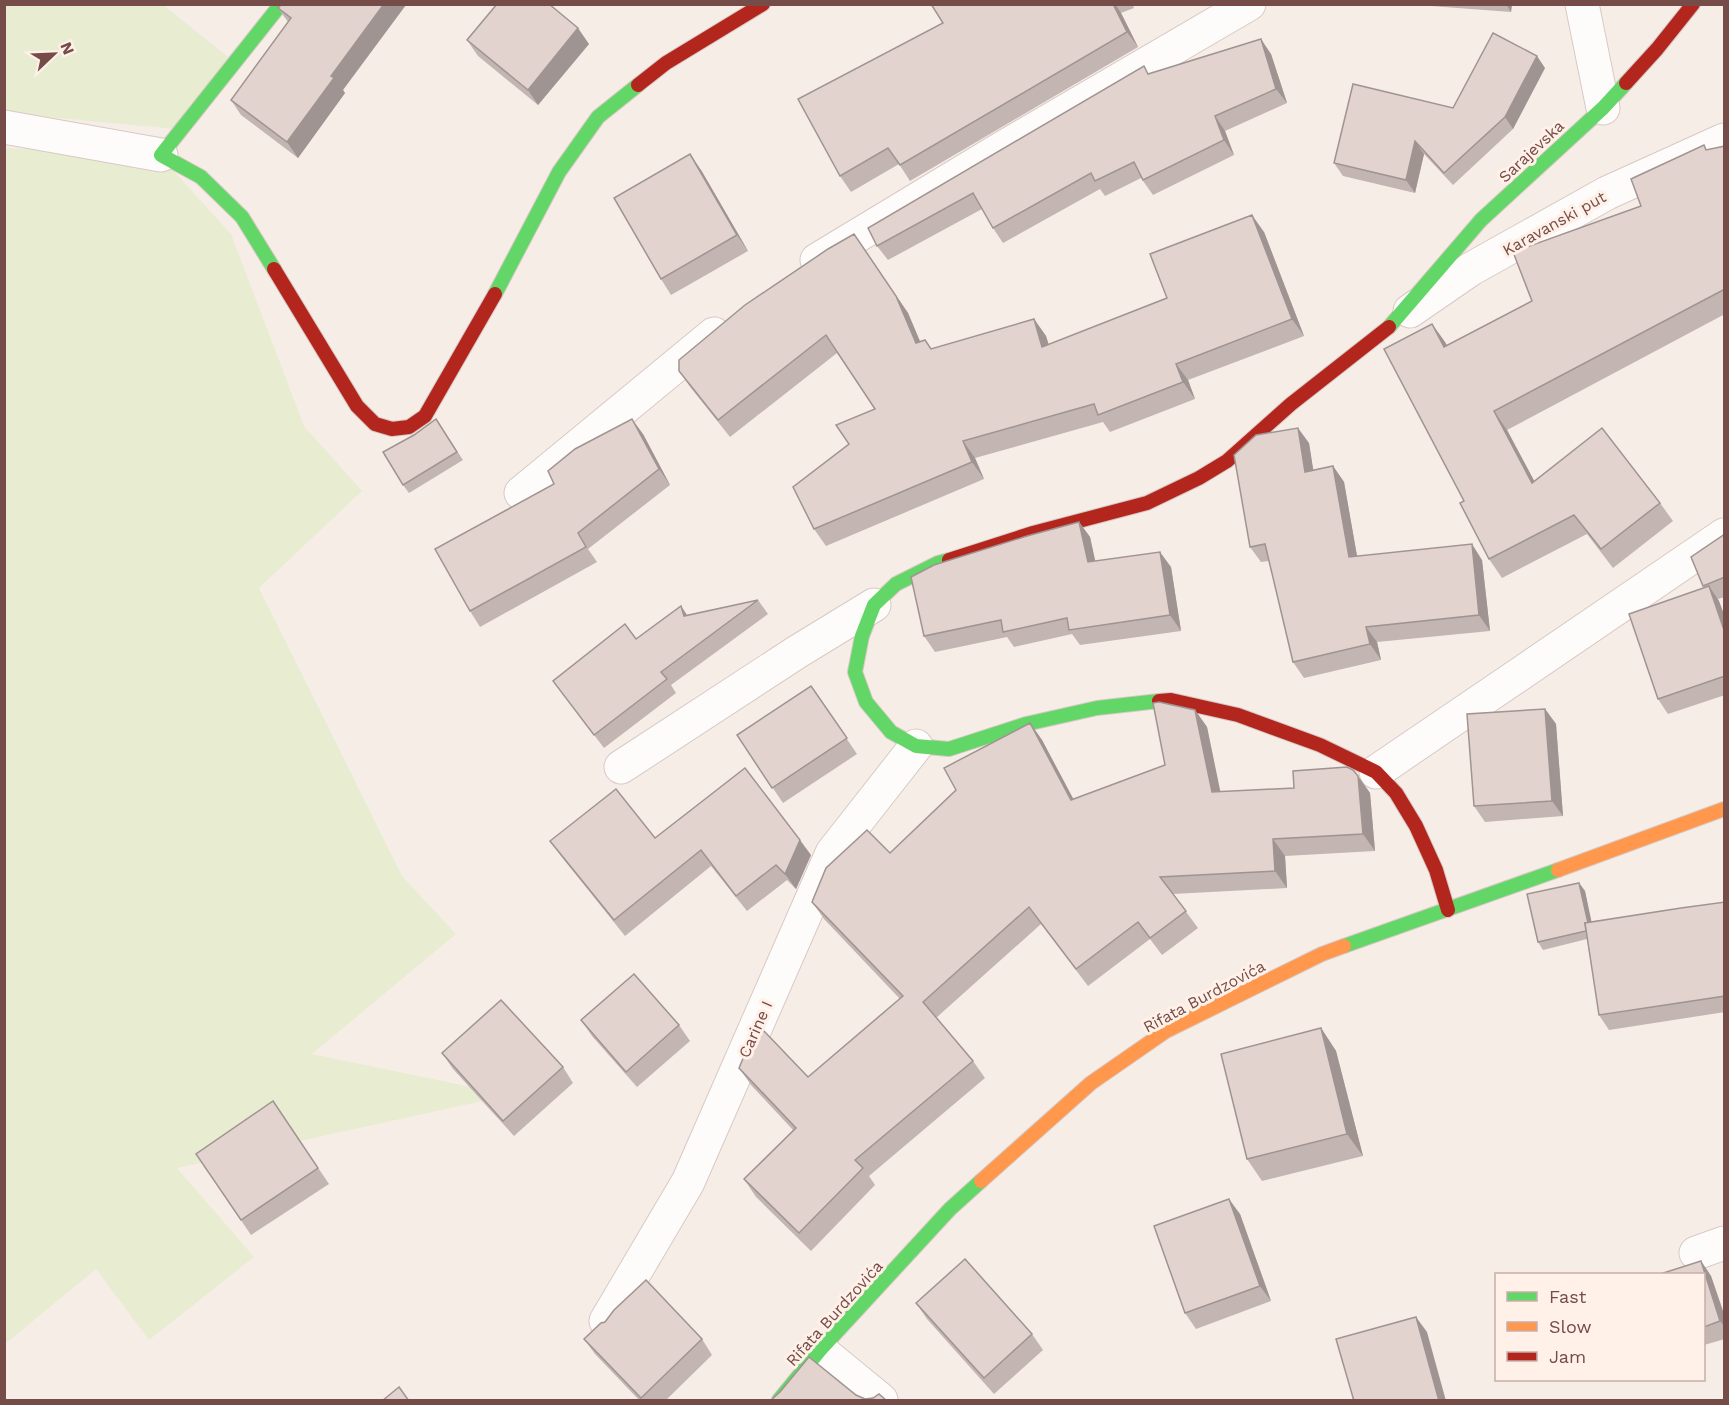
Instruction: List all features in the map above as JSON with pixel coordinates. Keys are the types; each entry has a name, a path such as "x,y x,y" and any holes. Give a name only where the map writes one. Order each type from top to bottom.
{"street":[{"path":"161,155 281,4"},
{"path":"4,127 161,155 201,177 242,217 357,406 375,424 392,429 409,428 425,416 504,279 559,172 598,117 666,63 763,4"},
{"path":"791,277 827,252 1249,4"},
{"path":"1582,4 1603,108"},
{"name":"Sarajevska","path":"874,605 896,584 938,563 1033,533 1147,503 1199,478 1227,461 1291,404 1393,323 1481,220 1603,108 1657,49 1693,4"},
{"name":"Karavanski put","path":"1393,323 1471,269 1607,193 1725,140"},
{"path":"521,493 737,315"},
{"path":"1376,772 1725,535"},
{"path":"874,605 862,636 855,672 866,702 872,710 891,732 916,746 949,748 1026,724 1096,708 1171,700 1239,716 1320,745 1376,772 1396,792 1416,826 1436,870 1448,910"},
{"path":"621,767 797,652 874,605"},
{"name":"Carine I","path":"606,1322 688,1182 832,853 916,746"},
{"name":"Rifata Burdzovića","path":"779,1401 820,1350 950,1209 1090,1083 1166,1031 1322,954 1725,809"},
{"path":"820,1350 881,1401"}],"green space":[{"path":"4,5 163,5 228,57 176,129 5,113"},
{"path":"4,148 160,156 231,234 304,426 362,491 259,588 402,876 456,934 312,1054 510,1095 177,1168 254,1257 149,1340 96,1269 5,1344"}],"building":[{"path":"282,4 384,4 331,76 334,78 287,142 231,100 291,18 278,8"},
{"path":"497,4 549,4 578,28 528,90 467,40"},
{"path":"931,4 1113,4 1127,32 900,165 888,148 840,176 798,99 943,23"},
{"path":"1493,33 1537,56 1505,117 1444,173 1415,141 1406,180 1334,163 1353,84 1453,108"},
{"path":"1261,39 1276,89 1215,116 1224,140 1143,180 1134,162 1095,181 1091,173 993,228 973,193 877,246 868,228 1144,66 1148,74"},
{"path":"1704,145 1706,150 1725,146 1725,289 1494,411 1532,483 1602,428 1660,503 1601,549 1574,515 1489,559 1460,503 1464,501 1384,349 1432,324 1444,347 1532,301 1513,252 1641,206 1631,179"},
{"path":"690,154 737,235 661,279 614,198"},
{"path":"1252,215 1292,319 1176,364 1183,382 1098,415 1094,404 963,441 972,462 814,529 793,487 849,444 836,425 875,409 826,335 718,420 679,371 679,360 745,305 854,234 896,296 916,343 925,340 931,349 1034,319 1042,347 1167,298 1150,254"},
{"path":"436,419 457,452 403,485 383,452 414,435"},
{"path":"632,419 659,469 578,533 586,547 470,611 435,549 554,484 548,471 575,449"},
{"path":"1298,428 1305,472 1333,466 1349,557 1472,544 1479,615 1366,627 1370,644 1293,662 1265,544 1250,547 1234,455 1256,435"},
{"path":"1079,522 1088,562 1160,552 1170,615 1069,630 1067,618 1003,632 1001,620 924,636 911,577 934,565"},
{"path":"1725,534 1725,577 1703,586 1691,557"},
{"path":"1709,586 1725,633 1725,676 1658,699 1629,614"},
{"path":"758,600 661,672 667,679 594,735 553,681 625,624 636,639 681,606 684,616"},
{"path":"811,686 847,738 772,788 737,735"},
{"path":"1159,702 1195,710 1212,792 1294,788 1293,771 1347,767 1353,770 1358,776 1363,834 1273,839 1275,871 1160,877 1186,911 1150,938 1138,922 1076,969 1029,907 923,1002 973,1061 855,1160 863,1168 799,1233 744,1179 796,1128 739,1068 749,1044 764,1031 808,1077 903,996 812,902 826,868 867,830 890,853 956,790 944,768 1030,723 1071,800 1165,765 1153,703"},
{"path":"1545,709 1552,801 1474,806 1467,714"},
{"path":"745,768 800,840 785,874 776,865 736,896 701,850 614,920 550,841 616,789 655,838"},
{"path":"1579,883 1588,923 1585,923 1586,931 1538,942 1527,894"},
{"path":"1725,902 1725,996 1599,1015 1585,923"},
{"path":"634,974 679,1025 626,1072 581,1020"},
{"path":"501,1000 563,1067 503,1121 442,1053"},
{"path":"1321,1028 1347,1134 1247,1159 1221,1054"},
{"path":"273,1101 318,1168 241,1220 196,1154"},
{"path":"1229,1199 1260,1286 1185,1313 1154,1226"},
{"path":"965,1259 1032,1334 984,1378 916,1303"},
{"path":"1701,1261 1705,1273 1663,1273"},
{"path":"1705,1274 1720,1321 1705,1327"},
{"path":"646,1280 702,1339 641,1398 584,1339 605,1322 614,1310"},
{"path":"1416,1317 1439,1401 1354,1401 1336,1339"},
{"path":"809,1357 856,1395 865,1399 879,1394 887,1401 770,1401"},
{"path":"399,1387 409,1401 382,1401"}],"traffic: fast":[{"path":"274,269 242,217 201,177 161,155 281,4"},
{"path":"1389,327 1481,220 1603,108 1626,83"},
{"path":"495,294 559,172 598,117 638,85"},
{"path":"949,560 938,563 896,584 874,605 862,636 855,672 866,702 891,732 916,746 949,749 1026,724 1097,708 1159,701"},
{"path":"1344,946 1558,870"},
{"path":"779,1400 820,1350 950,1209 981,1181"}],"traffic: slow":[{"path":"1558,870 1724,809"},
{"path":"981,1181 1091,1083 1166,1031 1322,954 1344,946"}],"traffic: jam":[{"path":"638,85 666,63 763,4"},
{"path":"1626,83 1693,4"},
{"path":"274,269 357,406 375,424 392,429 409,427 425,416 495,294"},
{"path":"949,560 1033,533 1147,503 1199,478 1227,461 1291,404 1389,327"},
{"path":"1159,701 1171,700 1238,715 1320,745 1376,772 1396,793 1416,826 1436,870 1448,910"}]}
